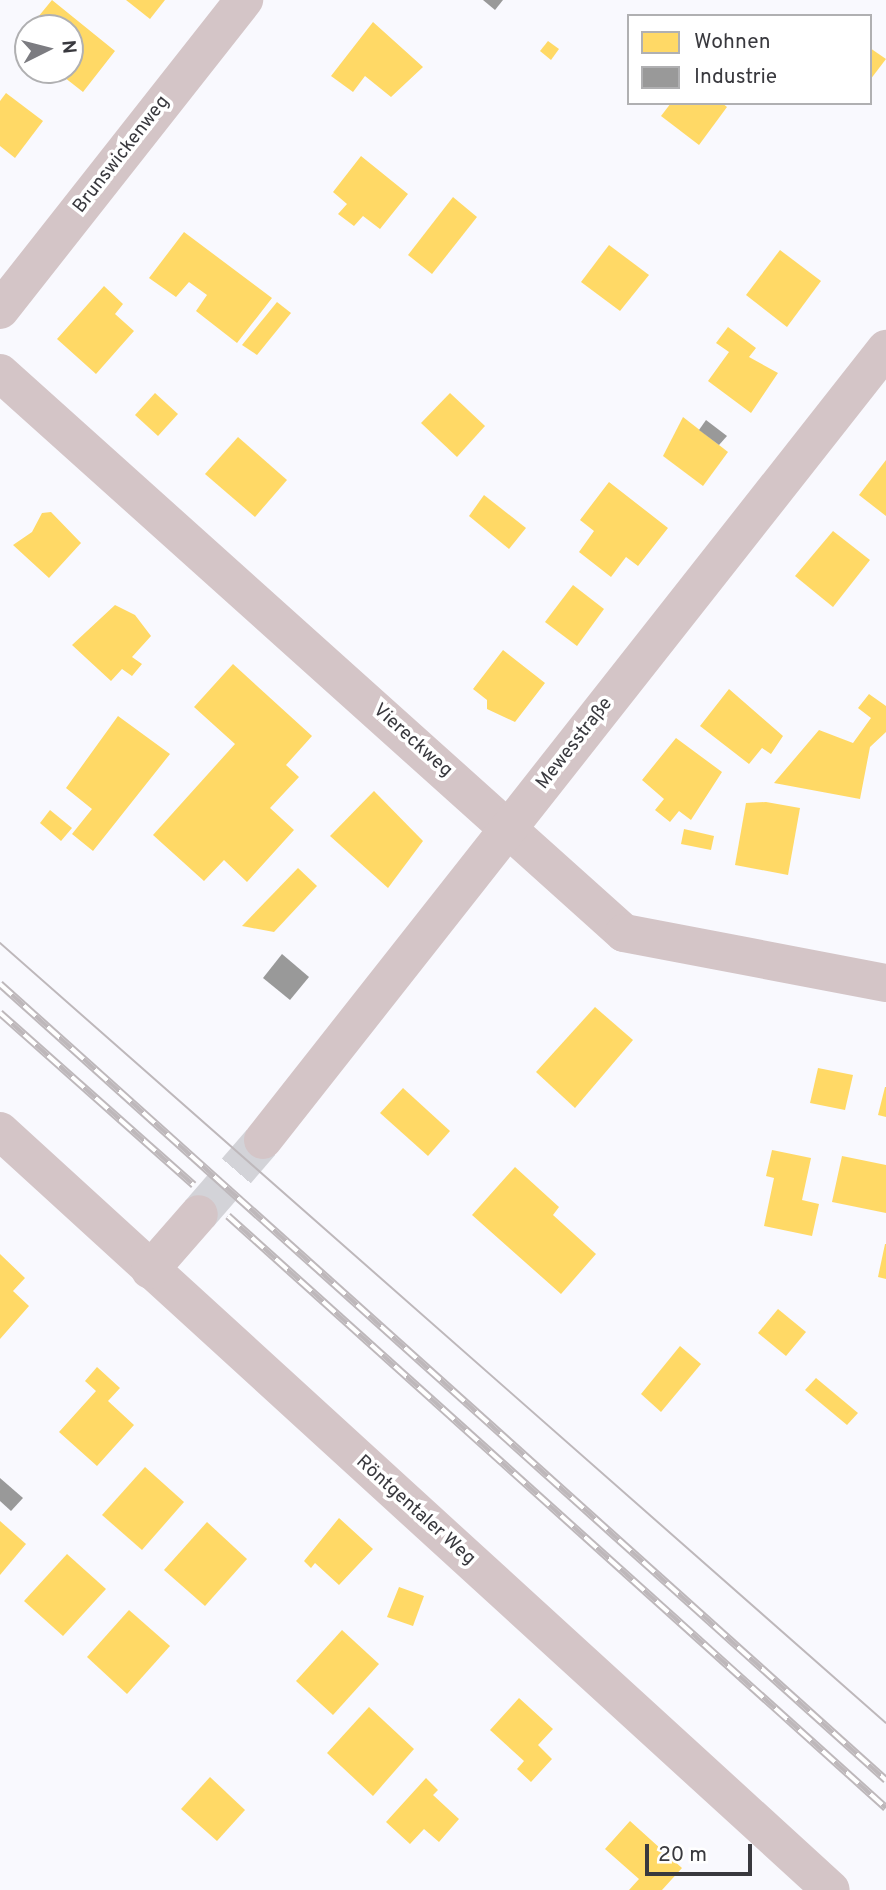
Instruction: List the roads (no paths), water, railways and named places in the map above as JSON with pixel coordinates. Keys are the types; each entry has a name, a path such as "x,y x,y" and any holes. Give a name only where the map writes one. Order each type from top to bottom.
{"street":[{"name":"Brunswickenweg","path":"0,310 244,0"},
{"name":"Mewesstraße","path":"263,1140 886,349"},
{"name":"Viereckweg","path":"0,373 624,933 886,983"},
{"name":"Röntgentaler Weg","path":"0,1130 831,1890"},
{"path":"150,1270 199,1214"}],"tunnel":[{"path":"199,1214 263,1140"}],"tram line":[{"path":"0,943 886,1723"}],"railway":[{"path":"0,984 886,1780"},
{"path":"0,1013 194,1185"},
{"path":"228,1216 886,1808"}]}
